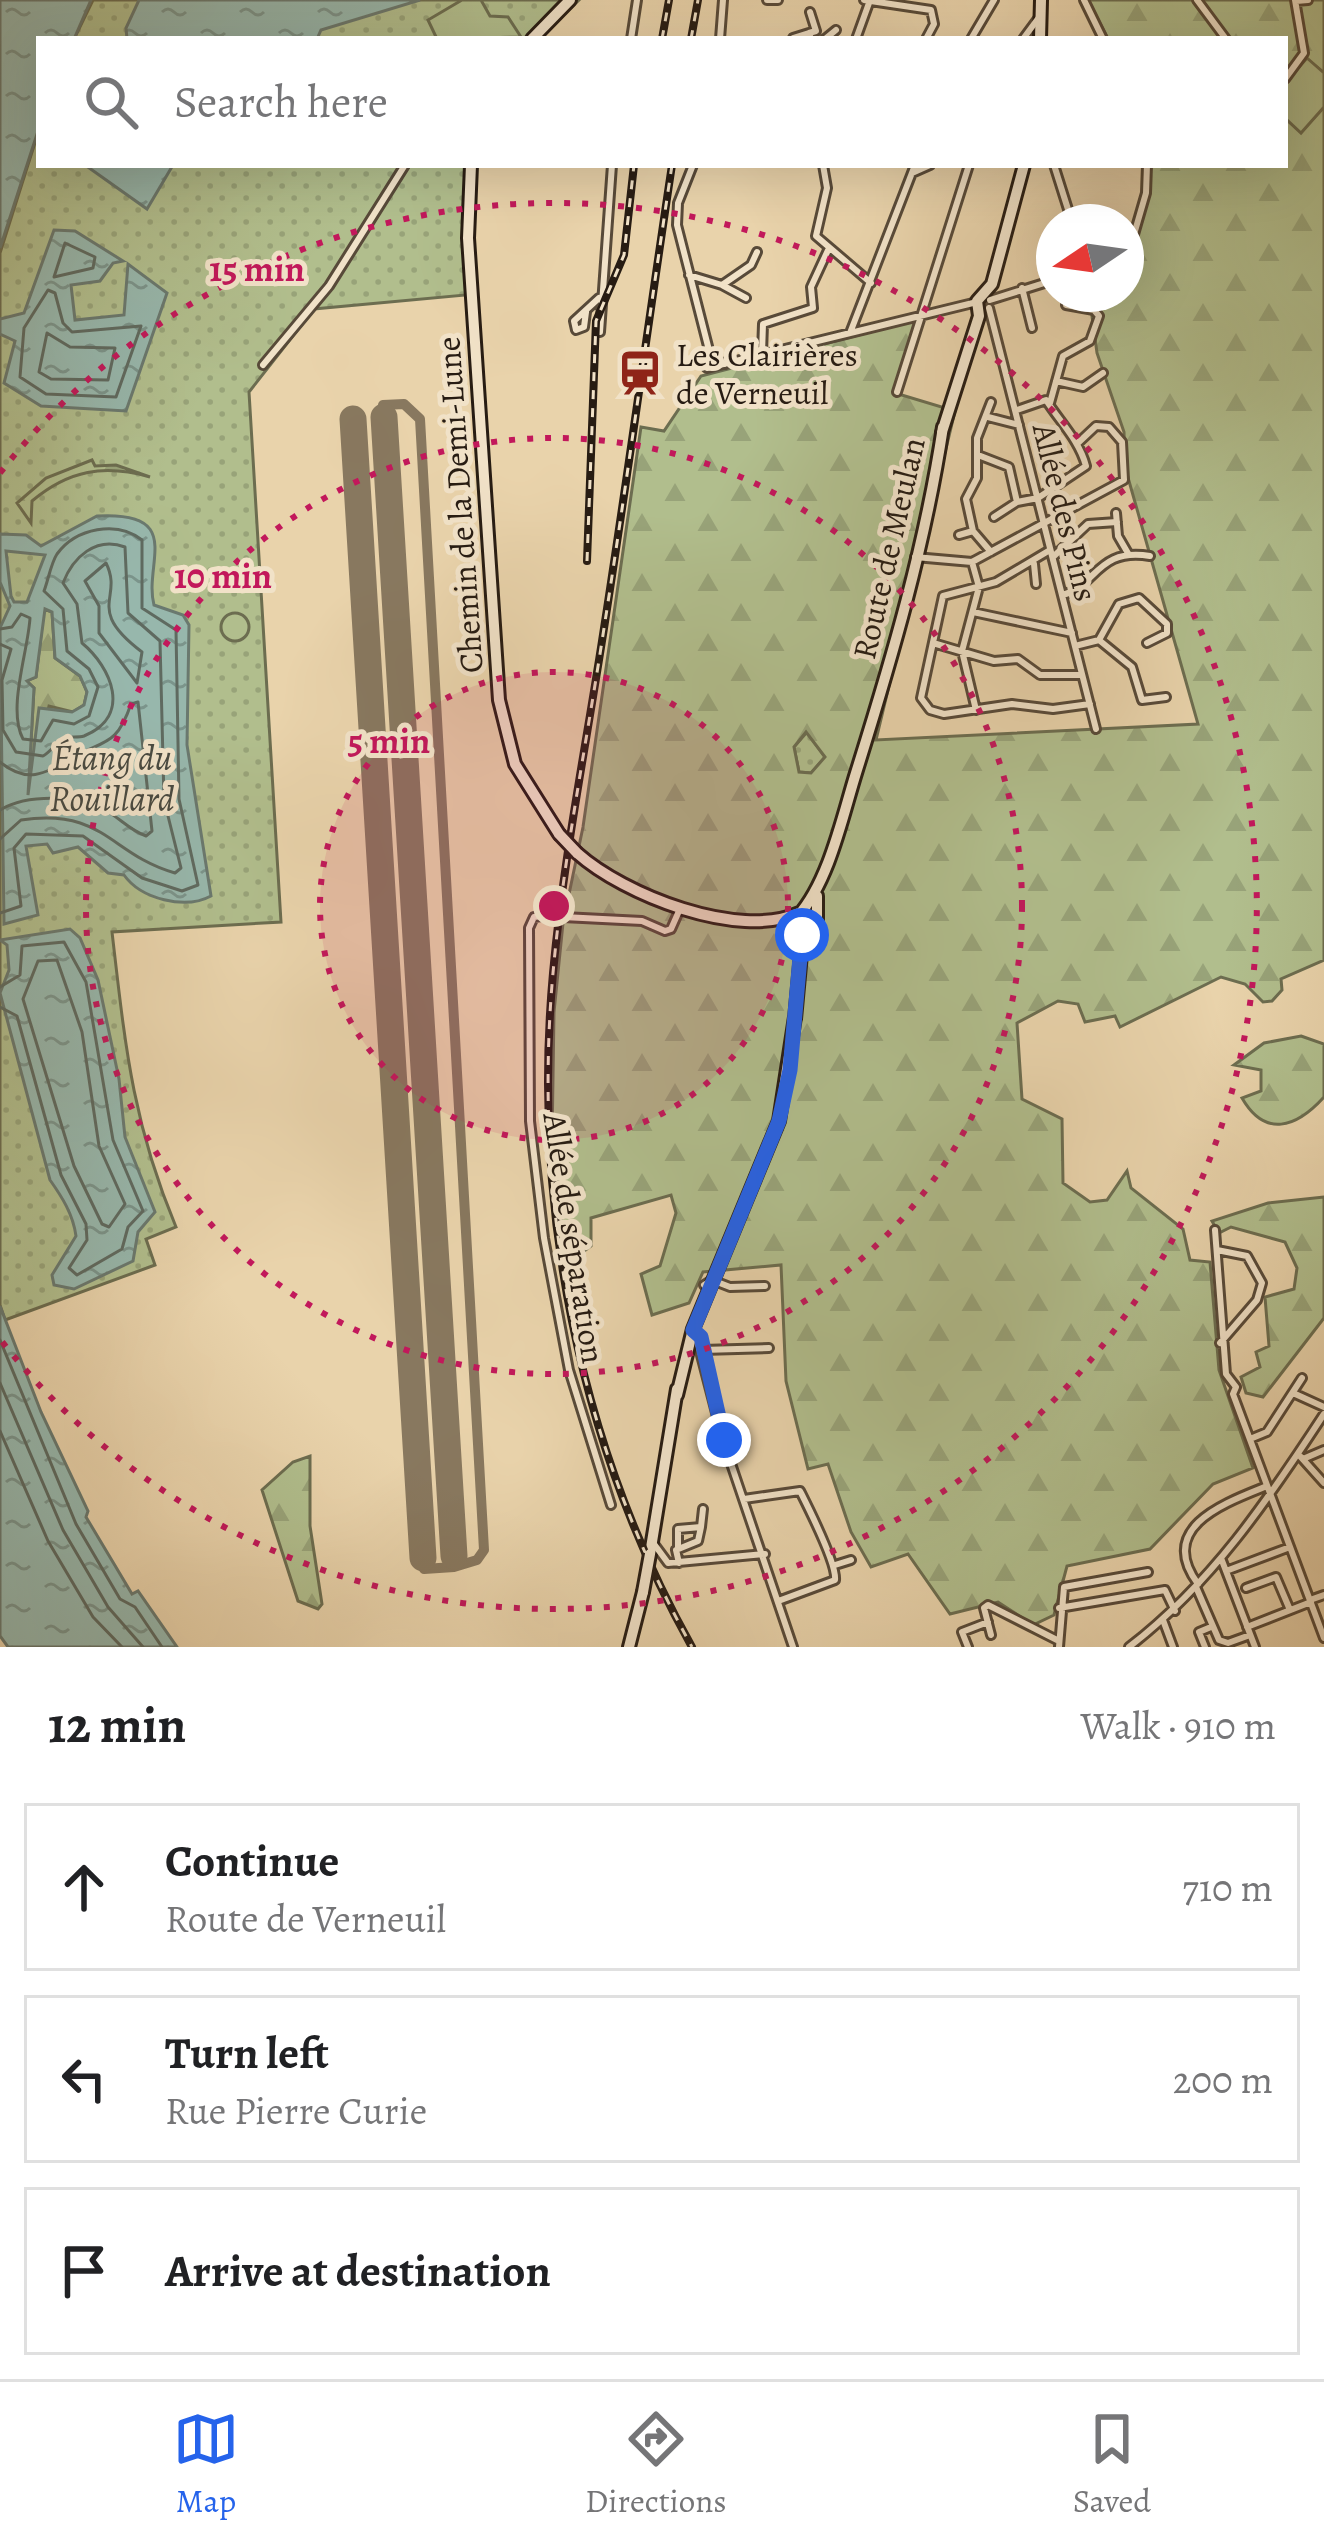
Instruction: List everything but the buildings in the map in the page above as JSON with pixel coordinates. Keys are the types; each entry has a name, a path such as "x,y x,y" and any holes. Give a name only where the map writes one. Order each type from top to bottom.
{"main road":[{"path":"535,36 570,0"},
{"path":"1041,36 1043,0"},
{"name":"Chemin de la Demi-Lune","path":"472,168 468,238 499,700 515,764 559,834 578,853 620,886 680,910"},
{"name":"Route de Meulan","path":"629,1646 689,1336 779,1121 805,919 885,681 919,556 956,382 988,297 1025,168"},
{"path":"680,910 805,919"}],"street":[{"path":"631,36 637,0"},
{"path":"720,36 723,0"},
{"path":"766,0 778,0"},
{"path":"927,0 934,24 928,36"},
{"path":"973,36 994,0"},
{"path":"1084,0 1102,36"},
{"path":"1197,0 1224,36"},
{"path":"1288,75 1304,53 1295,0 1308,0"},
{"path":"857,36 868,1 931,10"},
{"path":"810,12 816,31 810,36"},
{"path":"1025,36 1042,16"},
{"path":"829,36 836,30"},
{"path":"263,365 329,286 403,168"},
{"path":"600,332 612,168"},
{"path":"692,168 676,212 709,361 725,364 1036,284"},
{"path":"823,168 826,188 814,231 871,283"},
{"path":"897,392 968,168"},
{"path":"1058,168 1068,204"},
{"path":"1143,204 1147,168"},
{"path":"850,333 913,169"},
{"path":"763,355 763,324 813,308 811,287 829,248"},
{"path":"722,285 751,265 757,252"},
{"path":"689,275 746,298"},
{"path":"1022,288 1032,328"},
{"path":"586,312 601,295"},
{"name":"Allée des Pins","path":"988,297 1096,729"},
{"path":"994,517 1084,470 1079,442 1060,425 1050,404 1063,356 1090,340 1099,316 1096,312"},
{"path":"1057,381 1083,387 1103,373"},
{"path":"992,402 977,438 977,478 966,499 973,531 992,552"},
{"path":"1016,410 1034,402 1050,404"},
{"path":"988,418 1019,425"},
{"path":"919,556 972,562 1124,480 1122,442 1109,427 1096,426 1079,442"},
{"path":"978,455 1009,466 1017,502"},
{"path":"1090,704 1053,709 1012,704 939,714 923,703 920,684 943,596 1034,564 1088,524 1116,517 1129,555"},
{"path":"958,535 973,531"},
{"path":"1062,595 1081,589 1097,566 1129,555 1150,556"},
{"path":"972,562 979,587 962,652 976,710"},
{"path":"1034,564 1036,584"},
{"path":"1075,646 1099,640 1119,604 1139,598 1168,624 1167,633 1147,643"},
{"path":"973,612 1072,633"},
{"path":"1017,623 1017,634"},
{"path":"1099,640 1132,667 1142,700 1166,697"},
{"path":"933,643 994,661 1018,659 1040,675 1082,674"},
{"name":"Allée de séparation","path":"611,1505 569,1370 535,1173 529,928 534,917 550,916 642,921 664,931 671,929 680,910"},
{"path":"1212,1230 1220,1342 1231,1389 1324,1638"},
{"path":"1217,1250 1246,1256 1262,1283 1258,1300 1220,1342"},
{"path":"708,1283 765,1286"},
{"path":"689,1336 702,1349 769,1348"},
{"path":"689,1336 701,1337 744,1499 793,1647"},
{"path":"1250,1439 1267,1432 1302,1378"},
{"path":"1129,1647 1141,1643 1175,1611 1301,1456 1324,1410 1293,1393"},
{"path":"1301,1456 1324,1450"},
{"path":"1301,1456 1324,1483"},
{"path":"744,1499 800,1491 816,1535 827,1544 835,1565 834,1581 781,1600"},
{"path":"1269,1491 1213,1507 1188,1534 1184,1554 1211,1628 1224,1645 1324,1595"},
{"path":"678,1549 698,1541 703,1509"},
{"path":"679,1563 678,1529 701,1527"},
{"path":"651,1547 664,1562 679,1563 765,1554"},
{"path":"1226,1571 1290,1547"},
{"path":"1221,1558 1255,1647"},
{"path":"835,1565 850,1560"},
{"path":"1058,1643 1064,1587 1148,1573"},
{"path":"1246,1588 1276,1577 1290,1610"},
{"path":"1059,1608 1165,1590 1175,1611"},
{"path":"991,1635 985,1608 999,1606 1058,1643"},
{"path":"1163,1620 1173,1647"},
{"path":"968,1647 962,1632 988,1622"},
{"path":"1205,1647 1199,1632 1211,1628"}],"green space":[{"path":"93,0 579,0 541,36 75,36"},
{"path":"462,0 481,0 490,16 508,17 520,36 436,36 428,20"},
{"path":"1088,0 1324,0 1324,73 1307,59 1288,80 1288,36 1106,36"},
{"path":"1307,58 1324,73 1324,107 1301,133 1288,121 1288,80"},
{"path":"1324,107 1324,960 1281,979 1282,990 1272,1001 1263,1002 1245,984 1221,977 1120,1027 1115,1016 1085,1022 1078,1004 1058,1001 1017,1023 1022,1099 1062,1119 1063,1183 1090,1202 1107,1200 1127,1171 1131,1188 1183,1229 1190,1260 1210,1262 1219,1370 1253,1468 1213,1484 1150,1549 1067,1566 1054,1615 1033,1625 998,1602 950,1614 908,1554 871,1567 851,1532 828,1464 808,1469 786,1381 781,1265 703,1272 689,1303 652,1315 641,1274 660,1266 676,1213 671,1195 591,1218 591,1246 580,1254 582,1270 569,1279 552,1142 554,1012 563,923 583,827 641,427 664,431 701,376 916,320 895,393 955,411 876,740 1198,724 1125,467 1124,432 1097,353 1091,312 1144,312 1144,204 1150,168 1288,168 1288,121 1301,132","holes":["806,732 825,757 811,773 799,772 794,747"]},
{"path":"36,139 36,168 468,168 466,295 314,309 249,392 281,922 112,932 140,1117 176,1227 146,1239 155,1265 5,1320 0,1305 0,253"},
{"path":"92,460 95,466 116,465 150,477 117,471 73,476 32,501 31,523 17,503 46,478"},
{"path":"44,609 52,612 55,658 80,676 87,692 84,705 73,712 49,706 28,795 34,688 26,681 36,677"},
{"path":"235,613 245,617 249,627 245,637 235,641 225,637 221,627 225,617"},
{"path":"807,732 825,757 811,773 799,772 794,747"},
{"path":"1301,1036 1324,1044 1324,1097 1292,1121 1281,1124 1261,1119 1242,1098 1261,1091 1261,1070 1234,1065 1264,1043"},
{"path":"1324,1197 1324,1318 1263,1397 1246,1393 1241,1377 1260,1367 1256,1352 1269,1346 1265,1297 1294,1289 1297,1268 1285,1242 1231,1227 1219,1233 1212,1221 1268,1203"},
{"path":"310,1456 310,1526 322,1604 318,1609 298,1601 262,1490 293,1462"}],"water":[{"path":"0,0 91,0 75,36 36,36 36,137 0,248"},
{"path":"139,0 420,0 321,30 318,36 127,36"},
{"path":"89,168 171,168 147,209"},
{"path":"54,230 75,231 123,261 113,263 100,281 71,285 75,320 124,315 128,264 167,293 126,411 41,406 4,383 15,341 0,334 0,319 24,313"},
{"name":"Étang du Rouillard","path":"97,516 125,517 142,522 151,531 154,605 183,615 189,625 187,745 211,896 189,902 164,900 141,890 124,875 108,873 78,847 53,853 47,844 26,846 38,915 4,924 0,628 10,606 0,582 0,534 26,535 41,546","holes":["6,551 45,555 27,602 14,602 11,596","45,609 52,612 55,658 80,676 87,692 84,705 72,712 39,708 28,795 34,688 27,681 36,677"]},
{"path":"70,929 80,938 98,980 119,1079 125,1137 155,1212 138,1232 133,1261 74,1289 54,1285 52,1275 76,1236 70,1213 50,1180 0,993 9,970 7,945 0,940"},
{"path":"0,1306 41,1412 88,1511 86,1517 132,1594 138,1591 177,1647 8,1647 0,1636"}],"taxiway":[{"path":"384,417 383,405 404,404 420,419 484,1550 477,1560 454,1567 454,1556"},
{"path":"423,1558 424,1569 454,1567"}],"runway":[{"path":"384,417 454,1556"},
{"path":"353,419 423,1558"}],"railway":[{"path":"663,36 669,0"},
{"path":"692,36 698,0"},
{"path":"587,561 596,321 624,255 634,168"},
{"path":"672,168 562,890 548,1060 558,1234 592,1405 652,1569 692,1647"}],"place":[{"name":"Les Clairières de Verneuil","path":"640,373"}],"route":[{"path":"724,1440 701,1337 693,1330 779,1121 790,1070 802,935"}]}
